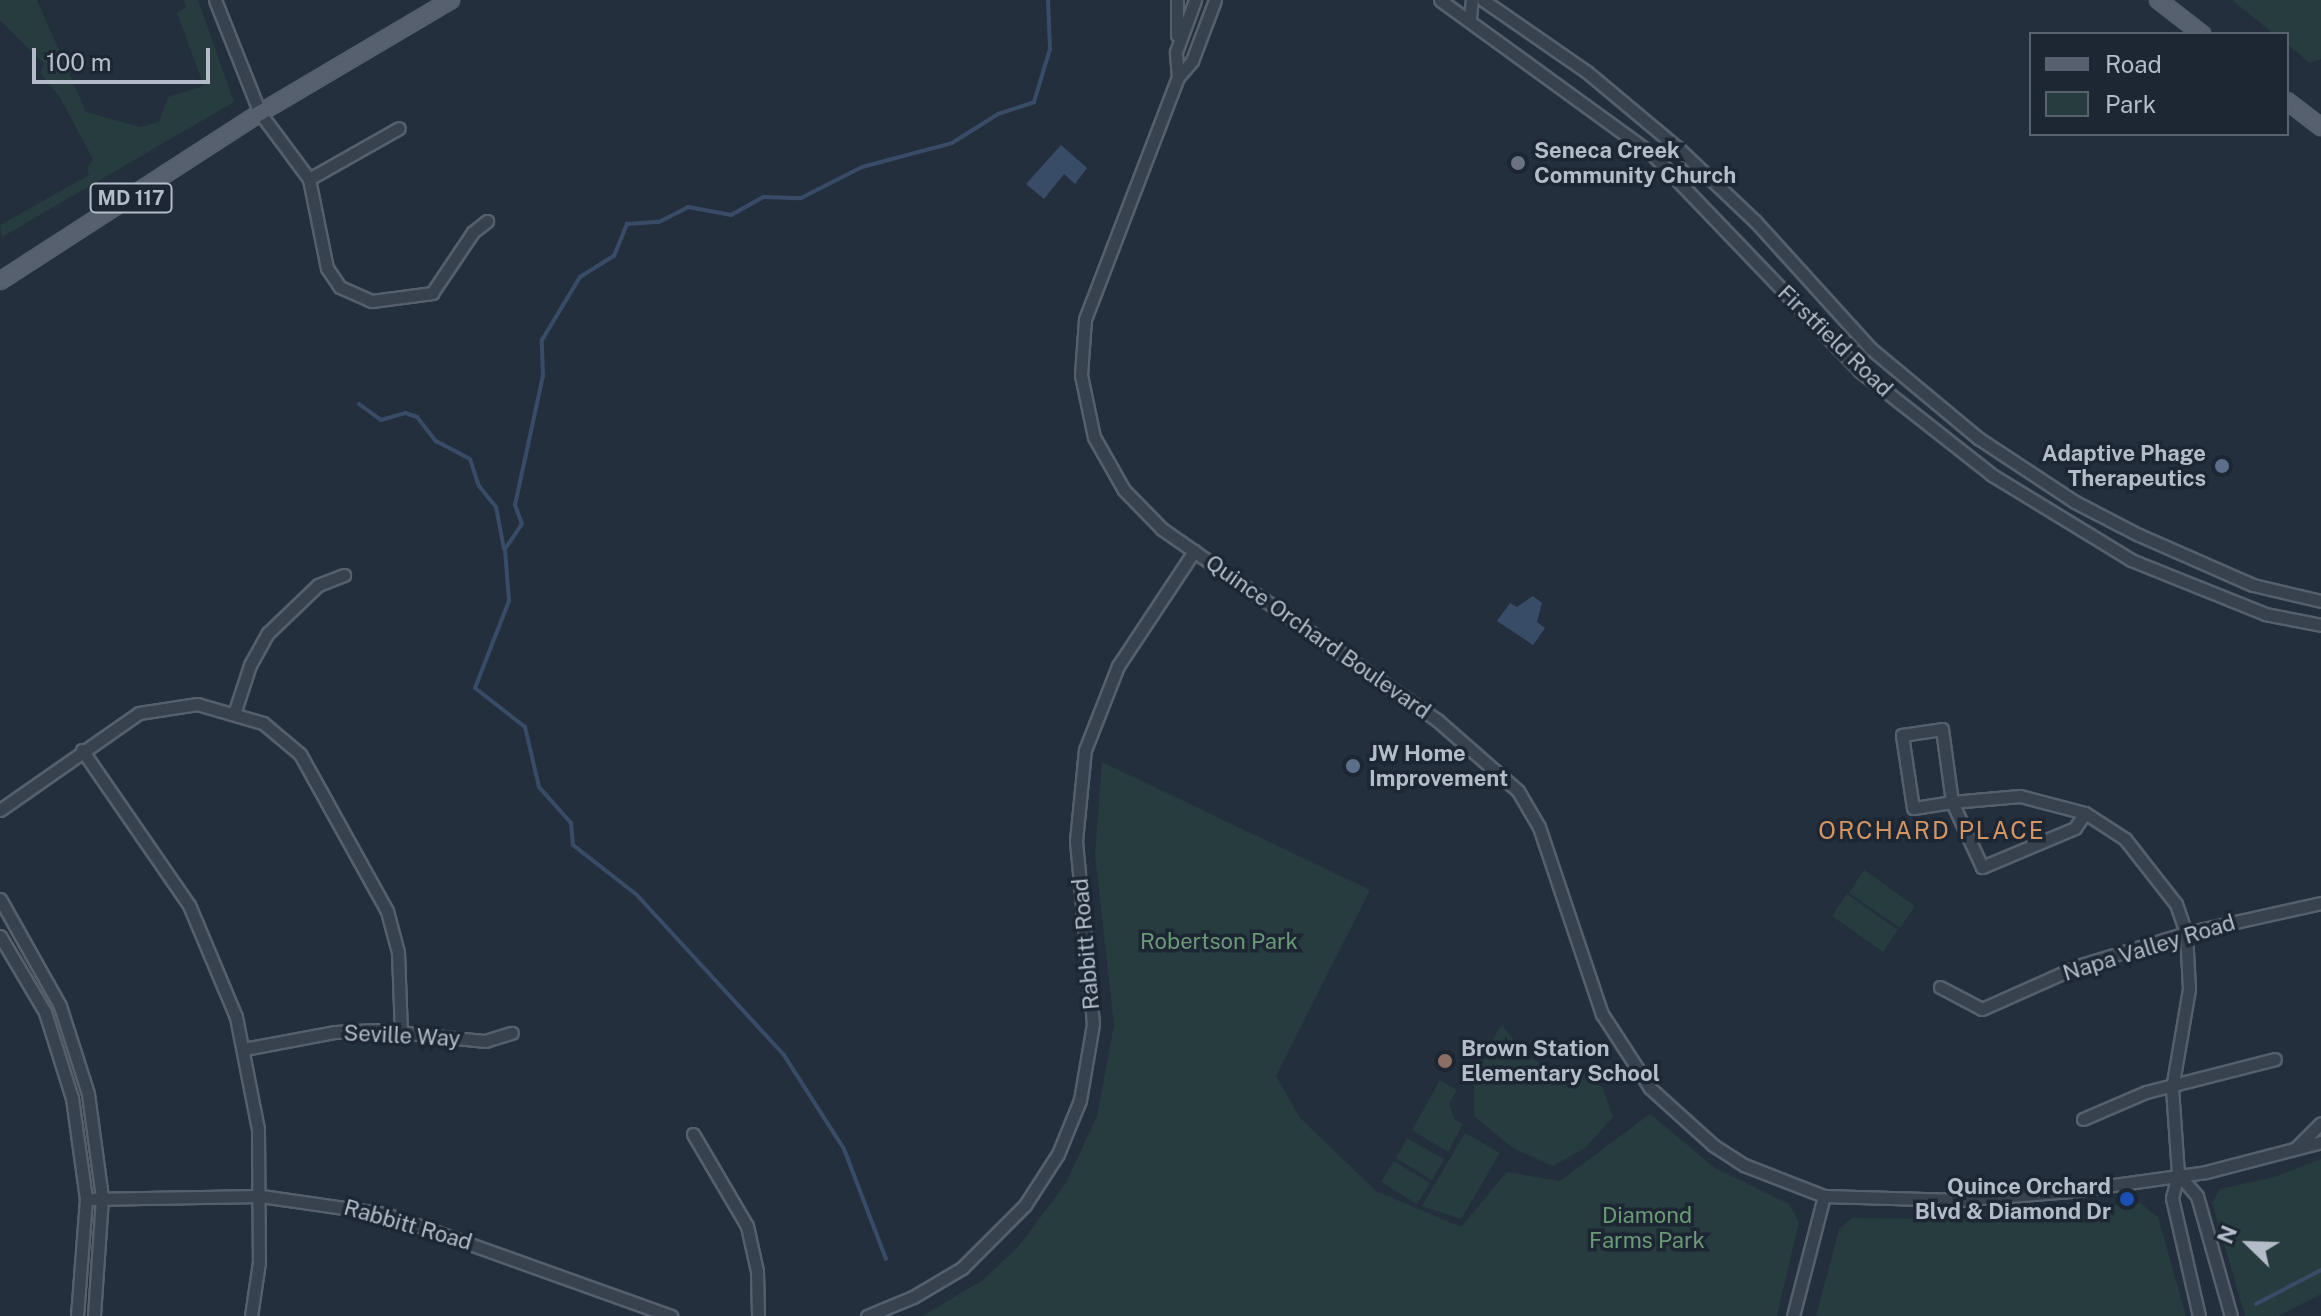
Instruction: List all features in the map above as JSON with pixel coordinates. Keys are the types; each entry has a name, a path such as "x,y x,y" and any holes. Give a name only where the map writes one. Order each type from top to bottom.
{"main road":[{"name":"MD 117","path":"0,281 260,113 451,0"},
{"path":"2158,0 2199,32"},
{"path":"2289,103 2321,127"}],"street":[{"path":"215,0 260,113 309,179 327,268 340,287 364,300 413,299 432,293 473,232 487,221"},
{"path":"1176,52 1177,0"},
{"name":"Quince Orchard Boulevard","path":"1178,77 1176,52 1195,0"},
{"name":"Quince Orchard Boulevard","path":"1215,0 1192,61 1178,77 1090,305 1079,350 1085,406 1106,464 1143,512 1437,720 1511,782 1539,827 1602,1014 1650,1088 1713,1145 1744,1165 1824,1196 1959,1200 2071,1191 2293,1152 2321,1142"},
{"name":"Firstfield Road","path":"1440,0 1470,18 1652,154 1860,371 1992,475 2131,560 2255,611 2321,625"},
{"path":"1470,18 1472,0"},
{"path":"1470,18 1488,1"},
{"name":"Firstfield Road","path":"1488,1 1587,72 1669,140 1755,221 1870,348 1978,438 2068,497 2139,535 2253,585 2321,601"},
{"path":"309,179 399,128"},
{"name":"Rabbitt Road","path":"867,1316 913,1297 962,1268 1025,1205 1058,1154 1080,1100 1093,1024 1076,841 1085,750 1118,666 1194,551"},
{"path":"235,711 250,665 268,633 318,585 344,575"},
{"path":"0,810 120,722 158,708 197,704 235,711 293,744 371,877 398,952 401,1032"},
{"path":"2085,813 2075,828 1982,867 1952,802 1942,729 1902,735 1913,808 1952,802 2020,796 2085,813 2125,839 2148,863 2176,904 2186,933 2189,989 2172,1088 2178,1174 2172,1198 2199,1316"},
{"path":"82,750 189,905 218,966 244,1049 258,1129 261,1196 251,1316"},
{"path":"0,899 60,1006 75,1045 98,1149 102,1198 94,1316"},
{"name":"Napa Valley Road","path":"1940,987 1982,1009 2081,965 2186,933 2321,903"},
{"path":"0,936 45,1012 59,1050 77,1125 86,1199 77,1316"},
{"name":"Seville Way","path":"244,1049 335,1032 401,1032 485,1041 512,1033"},
{"path":"2083,1119 2146,1092 2172,1088 2275,1059"},
{"path":"2293,1152 2321,1123"},
{"path":"693,1134 747,1226 757,1271 758,1316"},
{"path":"2178,1174 2197,1196 2231,1316"},
{"name":"Rabbitt Road","path":"86,1199 261,1196 386,1214 671,1316"},
{"path":"1793,1316 1824,1196"}],"green space":[{"path":"0,0 37,0 86,112 140,127 159,122 168,97 204,86 177,13 186,7 184,0 198,0 234,102 2,237 0,225 89,175 87,167 93,159 59,96 40,73 44,64 0,20"},
{"path":"2232,0 2321,0 2321,59 2310,63 2289,46 2289,32 2272,32"},
{"path":"1102,762 1370,890 1276,1076 1300,1118 1376,1191 1461,1227 1507,1172 1560,1181 1650,1114 1715,1168 1789,1204 1799,1222 1777,1316 922,1316 983,1280 1019,1246 1066,1183 1097,1116 1114,1025 1095,855"},
{"path":"1864,870 1915,906 1900,928 1849,893"},
{"path":"1847,894 1898,930 1883,952 1832,916"},
{"path":"1502,1025 1527,1057 1555,1069 1583,1067 1603,1089 1613,1117 1585,1148 1553,1166 1513,1148 1474,1116 1474,1067"},
{"path":"1440,1080 1457,1090 1449,1104 1455,1120 1463,1124 1448,1152 1412,1130"},
{"path":"1465,1133 1500,1153 1461,1219 1422,1206"},
{"path":"1407,1138 1444,1159 1432,1180 1396,1158"},
{"path":"2321,1159 2321,1294 2278,1316 2245,1316 2212,1203 2220,1189 2274,1177"},
{"path":"1394,1161 1430,1183 1417,1204 1381,1182"},
{"path":"2140,1203 2158,1217 2186,1316 1816,1316 1839,1229 1852,1218 1969,1219"}],"water":[{"path":"1061,145 1087,168 1075,184 1064,174 1044,199 1026,184"},
{"path":"1533,596 1542,603 1537,622 1545,628 1533,645 1497,621 1510,603 1517,607"}],"waterway":[{"path":"886,1259 844,1149 784,1055 637,895 573,845 571,823 539,787 525,727 475,688 509,601 505,549 522,524 515,505 543,376 542,340 580,277 614,256 627,224 659,222 688,207 731,215 763,197 801,198 862,167 952,143 998,114 1034,102 1050,49 1048,0"},
{"path":"359,404 381,420 405,413 417,417 436,441 470,459 479,486 496,507 504,549"},
{"path":"2256,1304 2321,1270"}],"place":[{"name":"Seneca Creek Community Church","path":"1518,163"},
{"name":"Adaptive Phage Therapeutics","path":"2222,466"},
{"name":"JW Home Improvement","path":"1353,766"},
{"name":"Brown Station Elementary School","path":"1445,1061"},
{"name":"Quince Orchard Blvd & Diamond Dr","path":"2127,1199"}],"district":[{"name":"ORCHARD PLACE","path":"1932,831"}],"park label":[{"name":"Robertson Park","path":"1219,942"},
{"name":"Diamond Farms Park","path":"1647,1228"}]}
